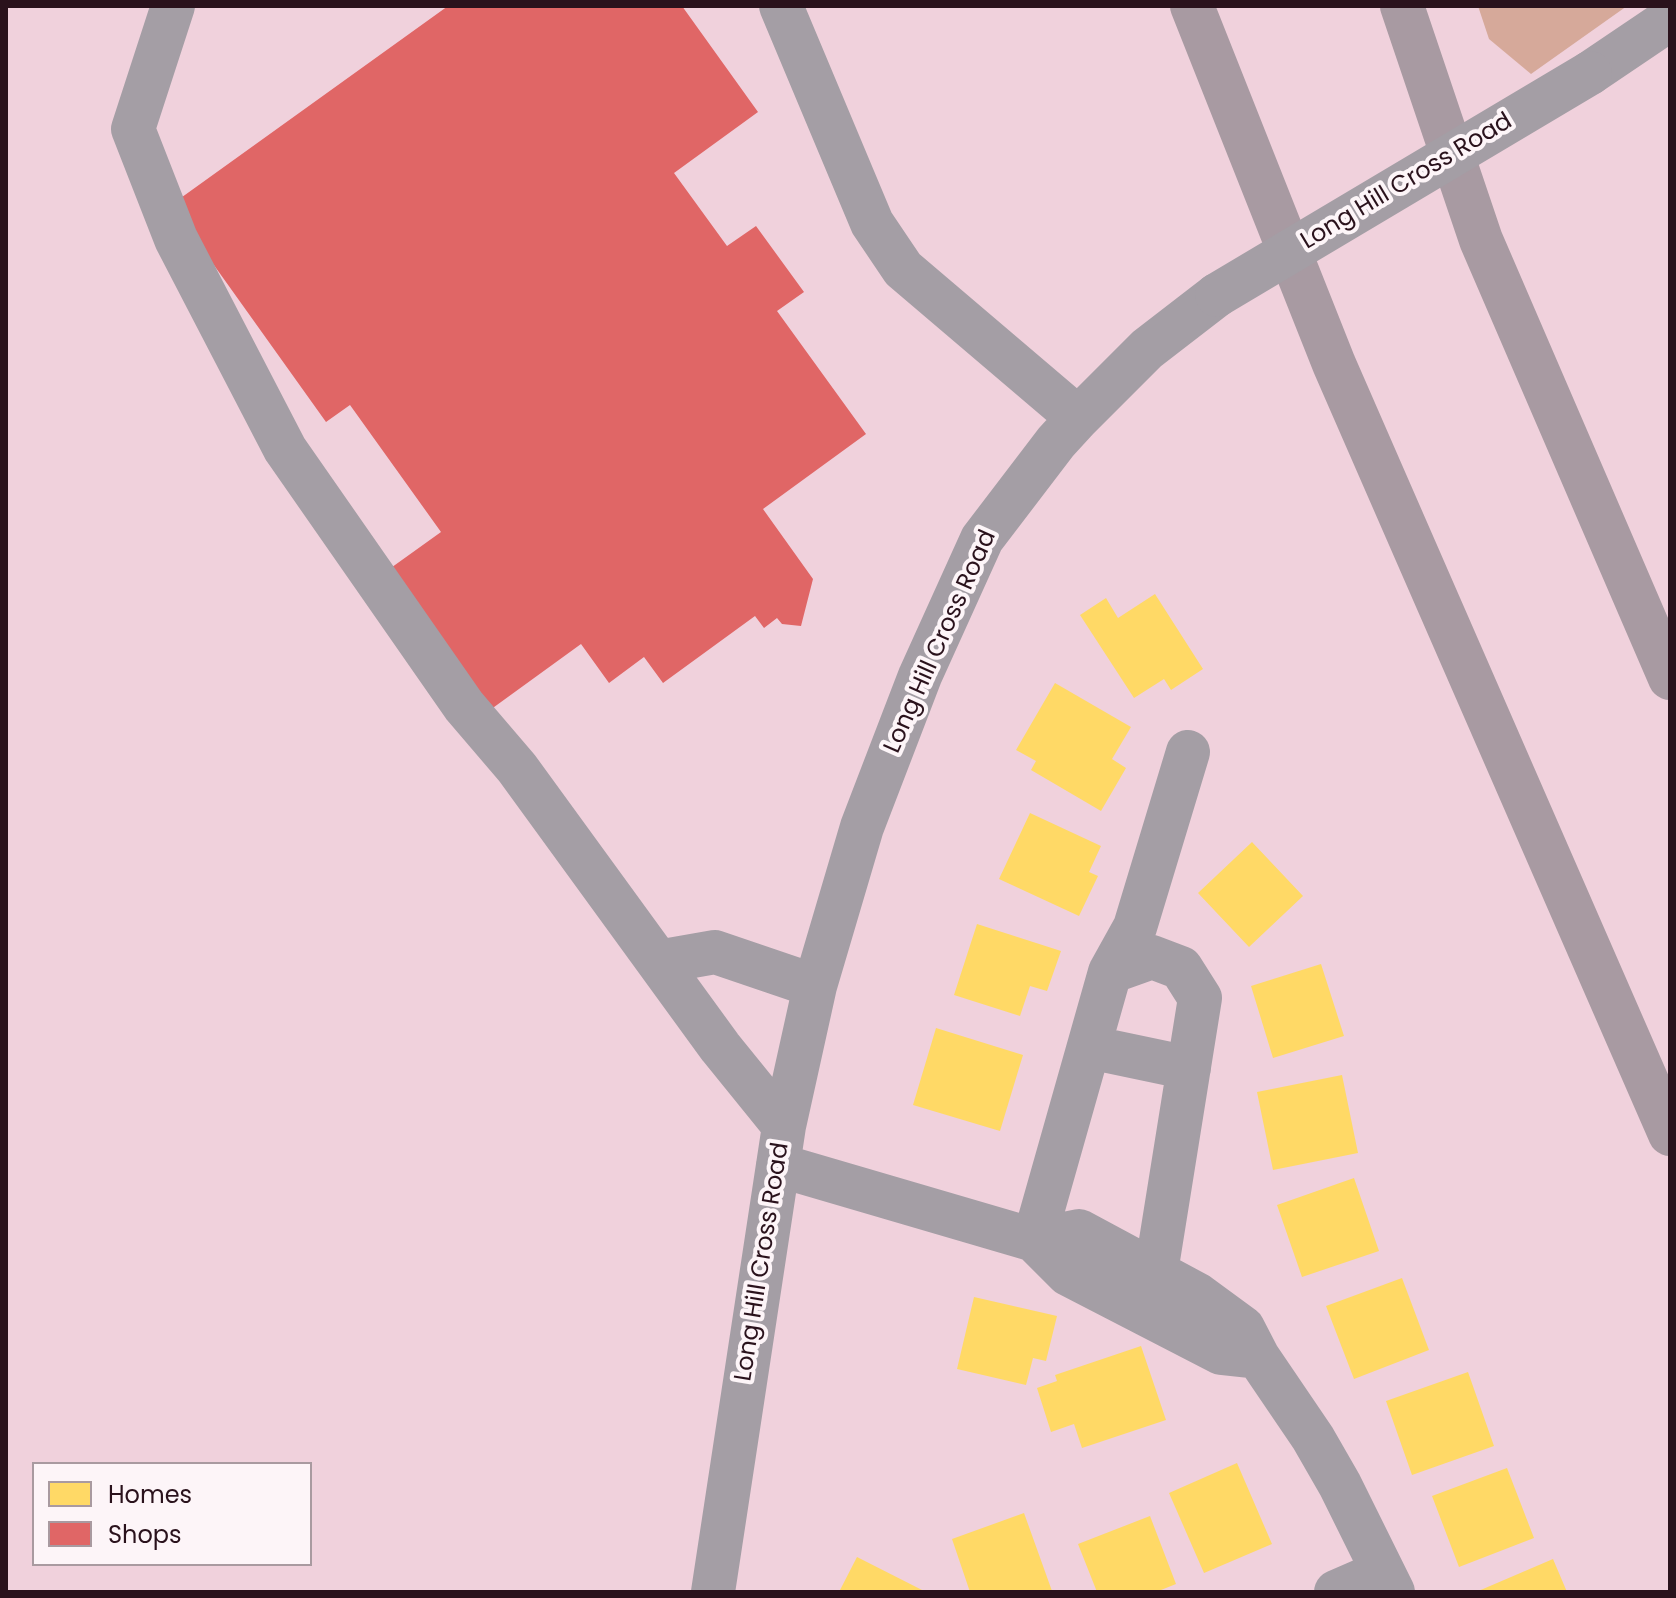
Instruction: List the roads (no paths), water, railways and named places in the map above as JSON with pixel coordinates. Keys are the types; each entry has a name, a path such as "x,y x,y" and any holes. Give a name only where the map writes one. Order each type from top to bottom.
{"highway":[{"path":"1192,6 1334,364 1670,1134"},
{"path":"1402,6 1481,240 1670,678"}],"street":[{"path":"173,6 133,129 176,239 285,449 464,706 517,768 658,962 781,1145 1034,1240 1068,1274 1147,1291 1221,1353 1258,1357 1313,1438 1388,1582 1336,1592"},
{"path":"781,6 872,223 903,269 1078,418"},
{"name":"Long Hill Cross Road","path":"713,1592 781,1145 815,986 862,827 920,676 982,539 1078,418 1147,349 1217,295 1590,73 1670,19"},
{"path":"1034,1240 1110,972 1135,927 1188,752"},
{"path":"658,962 715,952 815,986"},
{"path":"1110,972 1152,957 1181,968 1200,998 1147,1291"},
{"path":"1089,1047 1189,1068"}]}
